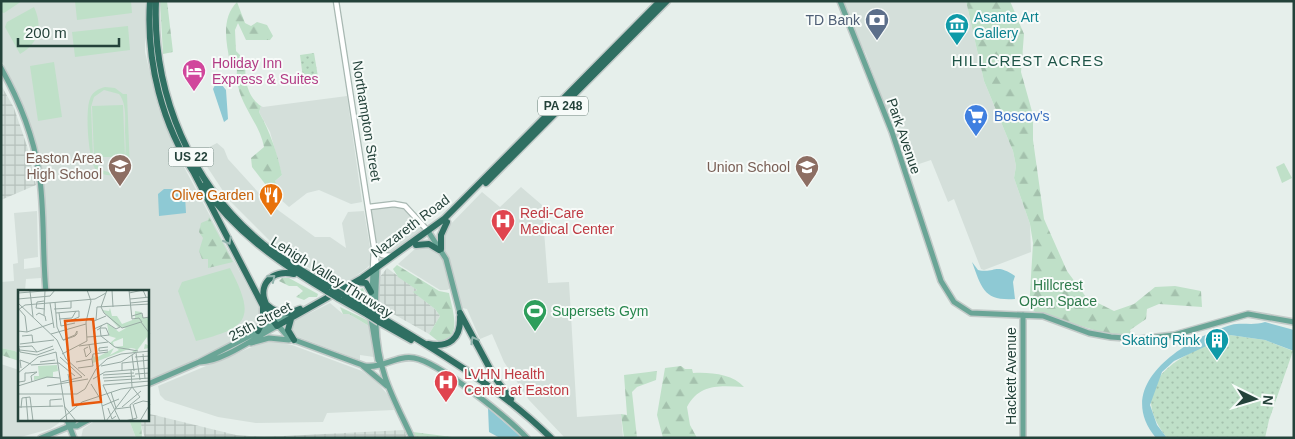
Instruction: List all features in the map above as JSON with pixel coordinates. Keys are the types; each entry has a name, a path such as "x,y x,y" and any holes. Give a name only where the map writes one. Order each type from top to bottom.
{"highway":[{"name":"Lehigh Valley Thruway","path":"150,1 151,50 159,93 171,128 194,173 215,203 241,230 269,254 300,275 368,312 473,379 510,407 545,438"},
{"name":"Lehigh Valley Thruway","path":"156,1 156,43 165,91 176,126 198,170 220,200 253,235 330,292"},
{"name":"Nazareth Road","path":"376,269 391,256 430,234 660,1"},
{"name":"Nazareth Road","path":"376,269 447,222 667,1"},
{"path":"194,173 275,324"},
{"path":"416,244 429,244 440,250 441,237 447,222"},
{"name":"25th Street","path":"275,324 293,316 330,292 356,282 376,269"},
{"path":"258,331 264,319 263,289 271,276 282,272 300,275"},
{"path":"356,282 366,284 371,292"},
{"path":"265,306 293,316 288,330 294,340"},
{"path":"422,343 442,346 451,342 459,331 460,313"},
{"path":"460,313 495,378 520,410"},
{"name":"Lehigh Valley Thruway","path":"379,319 474,375 520,410 551,438"}],"main road":[{"name":"Park Avenue","path":"840,1 892,132 941,281 950,297 966,311 982,315 1046,317 1096,335 1131,339 1182,334 1248,314 1294,322"},
{"path":"1,68 22,111 35,154 41,191 46,290"},
{"path":"430,234 440,250 450,275 460,313"},
{"name":"Northampton Street","path":"376,269 371,292 371,325 378,360 382,365"},
{"name":"Northampton Street","path":"376,269 374,318 382,365 412,438"},
{"name":"Hackett Avenue","path":"1023,315 1023,438"},
{"path":"275,324 284,335 294,340 360,365 373,367 407,358 425,362 492,406 527,438"},
{"name":"25th Street","path":"149,384 199,362 275,324"},
{"name":"25th Street","path":"199,362 205,362 243,345 275,324"},
{"path":"243,345 269,338 294,340"},
{"path":"360,365 390,388"},
{"path":"41,438 68,423 77,426 84,422"},
{"path":"68,423 74,438"}],"street":[{"name":"Northampton Street","path":"336,1 369,207 376,269"},
{"path":"369,207 394,204 405,206 430,234"},
{"name":"Northampton Street","path":"374,245 376,269"},
{"path":"376,251 382,255 391,256"}],"shaded area":[{"name":"Easton Area High School","path":"1,1 145,1 145,52 158,107 176,152 259,308 262,319 257,330 149,382 149,290 48,290 44,244 43,177 22,104 1,59"},
{"path":"838,1 966,1 984,81 1013,151 1016,166 1014,178 1030,224 1031,252 984,270 981,269 954,199 948,202 931,160 907,168 866,54"},
{"path":"1,85 14,108 27,146 36,185 1,200"},
{"path":"347,96 362,202 351,204 319,190 307,193 289,207 280,199 283,193 275,181 282,175 270,132 259,112 261,106"},
{"path":"217,143 224,149 228,159 267,202 315,237 330,237 346,248 342,223 348,212 364,211 371,253 371,263 367,268 353,278 336,286 272,243 229,200 198,153"},
{"path":"521,187 542,205 548,283 569,282 577,417 621,414 623,438 565,438 529,400 504,362 492,334 480,339 467,309 462,308 456,285 447,290 440,290 398,264 416,248 423,246 435,251 446,229 482,192 500,207"},
{"path":"394,204 405,206 428,231 391,256 377,251 369,207"},
{"path":"37,211 38,257 24,259 24,269 40,267 41,278 26,279 25,290 18,290 18,353 1,348 1,282 14,281 13,264 18,263 14,213"},
{"path":"387,268 417,290 414,292 435,309 440,316 429,334 379,306 379,278"},
{"path":"330,303 343,314 349,314 369,326 374,357 360,355 360,360 293,335 291,332 292,322"},
{"path":"264,342 292,345 362,371 377,382 388,395 394,410 327,413 323,422 256,423 218,417 165,400 160,395 158,386"},
{"path":"1,364 18,370 18,422 59,423 50,429 17,438 1,438"},
{"path":"149,414 236,435 264,437 404,430 407,438 145,438 140,422 149,422"},
{"path":"93,422 130,422 136,438 81,438 83,429"}],"green space":[{"path":"1,1 22,1 4,13 1,12"},
{"path":"75,1 131,1 132,13 77,20"},
{"path":"160,1 167,1 173,52 163,54"},
{"name":"Hillcrest Open Space","path":"966,1 1010,1 1024,34 1021,72 1033,115 1033,140 1044,219 1067,271 1086,297 1114,311 1134,304 1155,287 1175,286 1201,291 1202,307 1159,304 1147,309 1146,319 1130,330 1131,334 1107,334 1029,310 1033,243 1030,224 1014,178 1016,166 1013,151 984,81"},
{"path":"237,2 245,23 251,26 257,22 267,25 273,36 270,40 246,40 238,23 235,30 236,51 246,61 245,73 249,92 261,106 259,112 278,158 282,175 275,181 283,193 280,199 275,197 252,167 251,158 264,147 259,131 240,94 237,81 237,66 230,62 226,38 229,15"},
{"path":"34,7 39,28 35,40 20,54 5,27 7,22"},
{"path":"128,26 130,50 75,57 72,32"},
{"path":"314,53 319,83 304,86 300,55"},
{"path":"54,62 62,117 38,121 30,66"},
{"path":"105,87 115,88 123,94 127,94 130,170 126,170 126,167 119,173 111,175 100,173 93,165 88,135 88,105 90,99 94,93","holes":["104,90 119,94 122,98 125,112 125,155 121,168 116,172 109,172 100,169 93,158 91,107 94,97"]},
{"path":"123,105 125,157 94,157 92,106"},
{"path":"1284,163 1292,178 1282,183 1276,167"},
{"path":"209,217 233,262 208,268 208,259 202,259 199,251 203,238 199,232 201,223 208,220"},
{"path":"397,265 439,291 449,293 454,315 454,330 446,339 438,341 429,334 440,316 435,309 413,292 417,290 398,277 393,269"},
{"path":"230,268 243,299 245,310 243,318 237,325 227,331 196,341 178,291 182,282"},
{"path":"282,278 289,278 318,294 317,297 309,297 304,300 296,297 303,291 297,286 289,286 279,281"},
{"path":"363,288 367,301 364,303 352,292"},
{"path":"340,307 369,321 369,326 349,314 343,314"},
{"path":"1230,335 1265,340 1293,351 1269,420 1265,438 1167,438 1157,422 1152,408 1151,395 1155,384 1173,363 1219,338"},
{"path":"1,348 15,351 18,353 18,361 1,355"},
{"path":"681,366 685,369 692,369 693,373 714,374 734,379 744,387 727,386 704,390 692,399 687,407 690,425 697,438 663,438 657,415 665,368"},
{"path":"657,371 656,380 637,387 632,392 637,438 624,438 621,414 627,415 624,375"},
{"path":"130,422 141,422 142,438 136,438"},
{"path":"409,430 413,432 460,438 412,438"}],"water":[{"path":"215,85 222,85 226,90 228,119 224,122 213,89"},
{"path":"164,189 180,189 185,196 186,213 159,216 158,194"},
{"path":"972,262 978,270 999,269 1015,276 1013,282 1015,299 997,298 990,295 982,286"},
{"path":"1265,322 1294,330 1294,351 1265,340 1230,335 1174,361 1162,372 1150,405 1157,425 1167,438 1156,438 1144,418 1142,400 1148,382 1160,366 1194,341 1213,332 1235,324"},
{"path":"488,408 522,438 500,438 489,432"}],"place":[{"name":"TD Bank","path":"877,41"},
{"name":"Asante Art Gallery","path":"957,46"},
{"name":"Holiday Inn Express & Suites","path":"194,92"},
{"name":"Boscov's","path":"976,137"},
{"name":"Easton Area High School","path":"120,187"},
{"name":"Union School","path":"807,188"},
{"name":"Olive Garden","path":"271,216"},
{"name":"Redi-Care Medical Center","path":"503,242"},
{"name":"Supersets Gym","path":"535,332"},
{"name":"Skating Rink","path":"1217,361"},
{"name":"LVHN Health Center at Easton","path":"446,403"}],"district":[{"name":"HILLCREST ACRES","path":"1028,60"}]}
